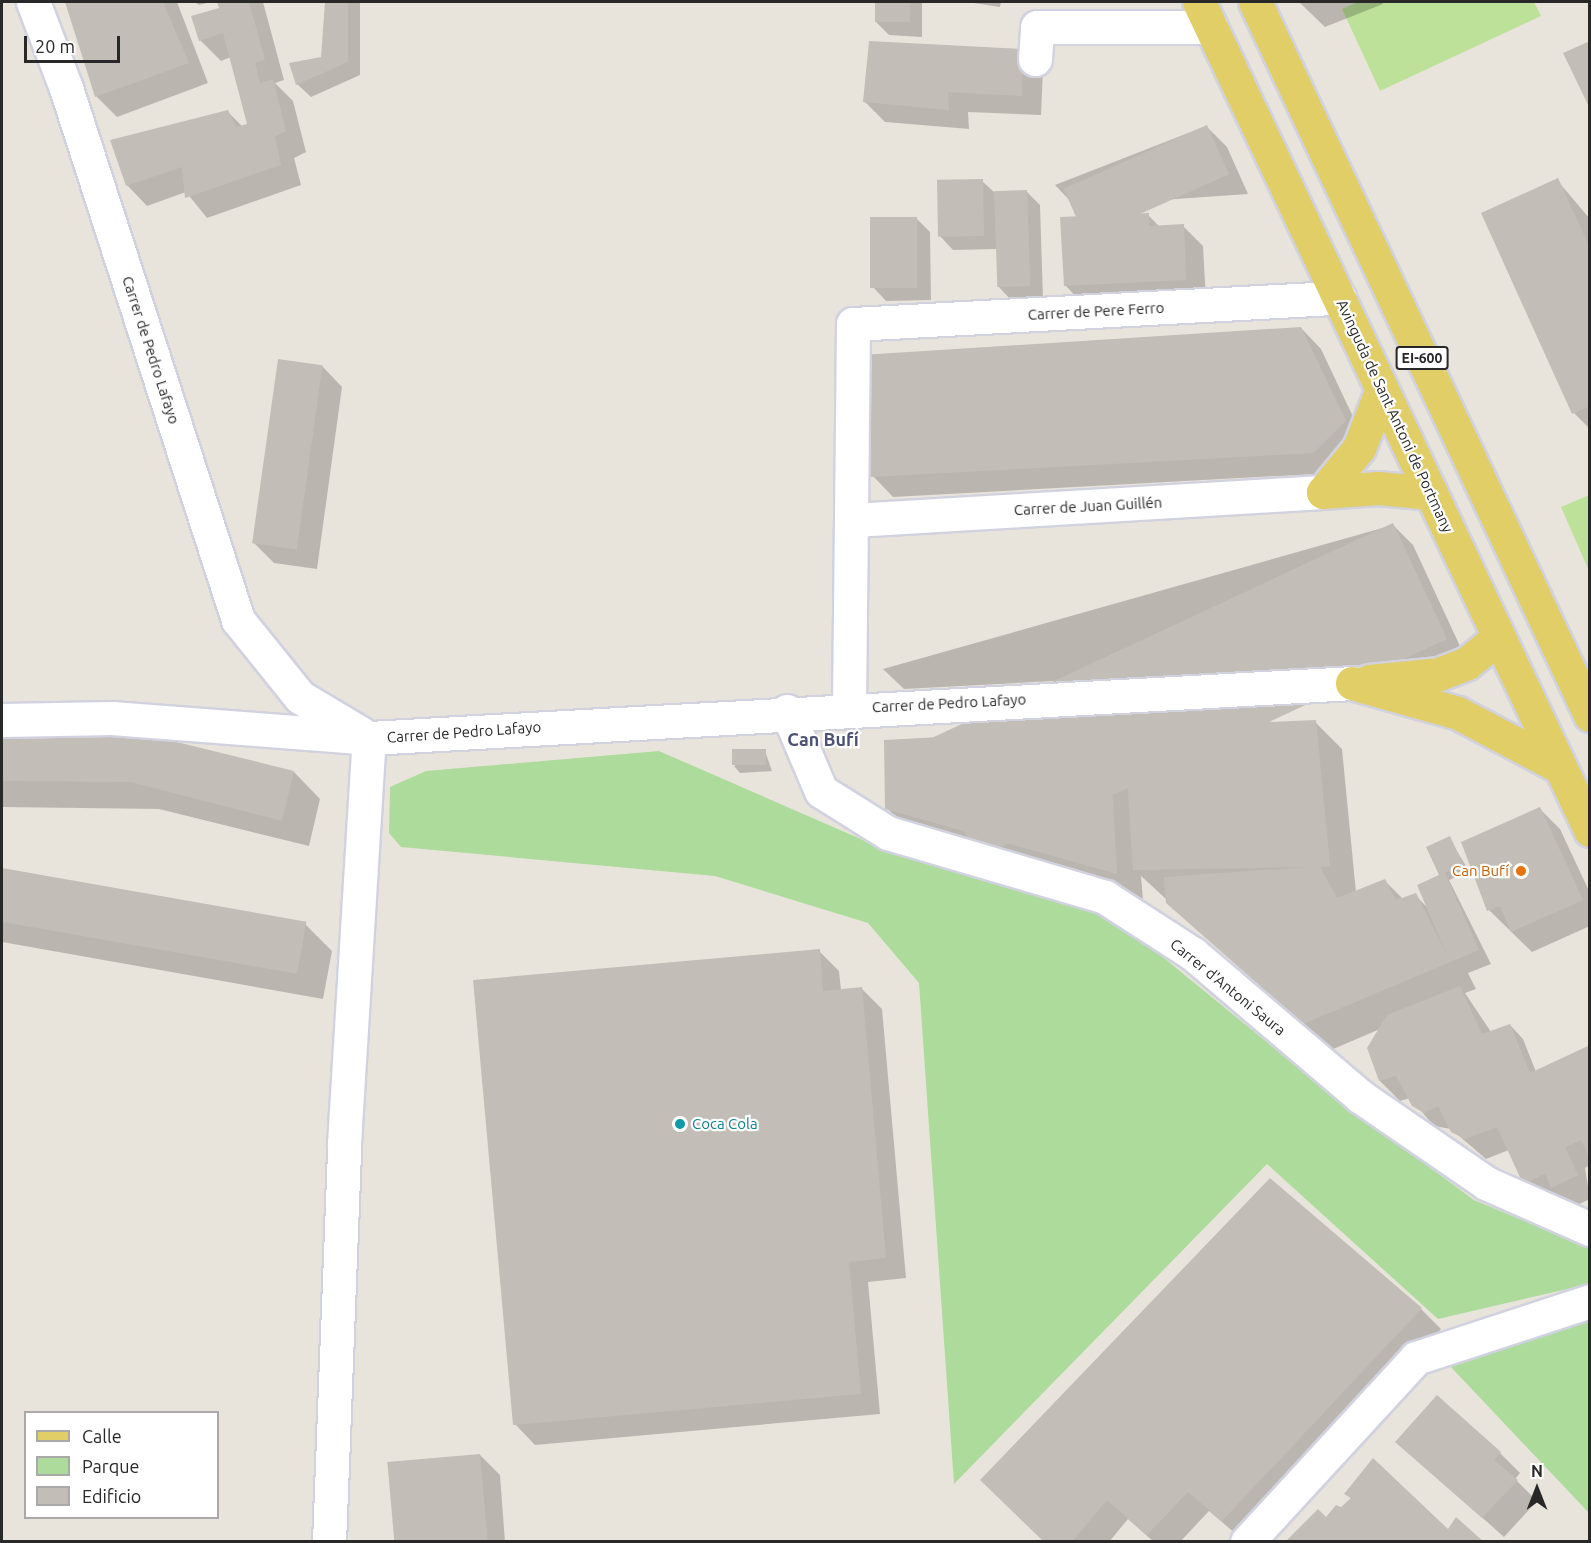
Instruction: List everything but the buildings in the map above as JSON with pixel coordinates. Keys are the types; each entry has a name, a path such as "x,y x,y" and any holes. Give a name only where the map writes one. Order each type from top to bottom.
{"main road":[{"name":"EI-600","path":"1254,2 1590,716"},
{"name":"Avinguda de Sant Antoni de Portmany","path":"1205,14 1590,830"},
{"path":"1323,492 1359,448 1383,390"},
{"path":"1323,492 1377,488 1431,493"},
{"path":"1352,683 1439,674 1467,663 1499,637"},
{"path":"1352,683 1458,713 1560,766"}],"street":[{"name":"Carrer de Pedro Lafayo","path":"33,2 66,88 238,620 300,698 369,738 787,711 1352,683"},
{"path":"1035,59 1037,27 1205,14"},
{"name":"Carrer de Pere Ferro","path":"853,520 853,324 1339,298"},
{"name":"Carrer de Juan Guillén","path":"853,520 1323,492"},
{"path":"849,708 853,520"},
{"name":"Carrer d'Antoni Saura","path":"787,711 821,791 888,833 1105,897 1192,954 1361,1097 1486,1183 1590,1229"},
{"path":"2,720 112,718 369,738 344,1143 329,1542"},
{"path":"1247,1542 1416,1358 1590,1301"}],"green space":[{"path":"1358,2 1534,2 1541,16 1380,91 1342,9"},
{"path":"1589,495 1589,571 1561,507"},
{"path":"659,751 863,840 1115,918 1334,1097 1474,1200 1589,1248 1589,1284 1438,1319 1267,1164 954,1484 919,983 868,923 715,876 401,847 389,833 390,787 426,771"},
{"path":"1590,1319 1589,1513 1449,1365"}],"place":[{"name":"Can Bufí","path":"1521,871"},
{"name":"Coca Cola","path":"680,1124"}],"district":[{"name":"Can Bufí","path":"823,739"}]}
